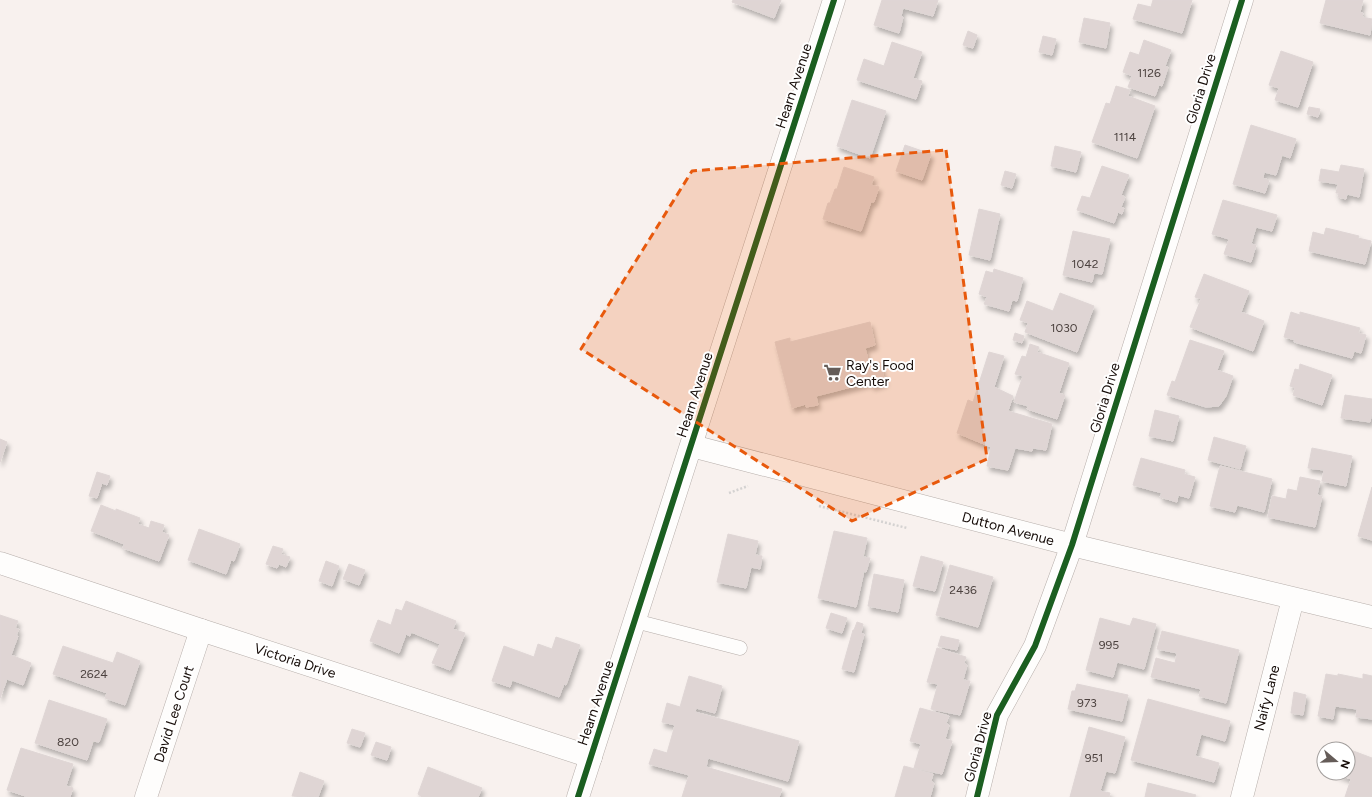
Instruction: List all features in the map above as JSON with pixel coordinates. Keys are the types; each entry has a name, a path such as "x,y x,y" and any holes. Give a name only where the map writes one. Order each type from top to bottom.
{"street":[{"name":"Hearn Avenue","path":"578,797 834,0"},
{"name":"Gloria Drive","path":"977,797 997,715 1034,646 1072,545 1242,0"},
{"name":"Dutton Avenue","path":"692,446 1072,545 1372,617"},
{"name":"Victoria Drive","path":"0,563 591,757"},
{"name":"Naify Lane","path":"1242,797 1292,599"},
{"name":"David Lee Court","path":"146,797 202,630"}],"lane":[{"path":"635,621 740,648"}],"highlighted area":[{"path":"946,150 987,459 852,521 581,349 692,171"}],"building":[{"path":"733,0 781,0 774,18 732,2"},
{"path":"882,0 938,0 933,16 903,8 901,16 903,17 899,33 874,25"},
{"path":"1153,0 1192,0 1182,33 1133,19 1138,4 1151,7"},
{"path":"1326,0 1363,0 1360,12 1363,13 1362,17 1372,19 1370,35 1320,23"},
{"path":"1084,18 1110,23 1106,48 1079,42"},
{"path":"968,31 977,35 973,48 963,45"},
{"path":"1043,36 1056,39 1052,55 1039,52"},
{"path":"1144,40 1171,50 1165,66 1168,67 1162,86 1159,85 1155,96 1128,87 1132,76 1123,72 1130,52 1139,55"},
{"path":"892,42 922,52 913,78 922,81 916,99 857,80 864,59 884,66"},
{"path":"1281,51 1313,62 1298,107 1275,100 1279,88 1269,85"},
{"path":"1116,86 1130,90 1128,96 1155,106 1137,158 1092,142 1106,103 1110,104"},
{"path":"852,100 886,111 870,158 837,146"},
{"path":"1309,107 1320,109 1318,117 1307,114"},
{"path":"1251,125 1296,139 1290,158 1282,155 1276,175 1264,172 1263,178 1269,180 1265,193 1233,184"},
{"path":"905,145 931,154 922,180 896,171"},
{"path":"1055,146 1081,152 1076,172 1051,166"},
{"path":"1341,165 1364,169 1359,197 1347,194 1346,199 1338,197 1339,193 1336,193 1338,184 1319,181 1321,169 1339,172"},
{"path":"1102,166 1129,175 1121,195 1125,197 1121,207 1124,208 1122,214 1118,212 1114,223 1077,210 1082,196 1090,198"},
{"path":"844,167 874,177 871,185 879,187 874,202 871,202 861,231 823,219 828,203 830,203 835,189 837,189"},
{"path":"1005,171 1016,174 1012,188 1001,185"},
{"path":"1223,200 1277,215 1272,231 1256,227 1251,244 1256,245 1251,262 1224,254 1229,239 1212,234"},
{"path":"979,209 1000,214 990,260 969,255"},
{"path":"1326,228 1359,236 1358,238 1371,241 1365,264 1309,251 1313,232 1324,235"},
{"path":"1073,231 1110,239 1102,274 1094,273 1092,282 1063,275"},
{"path":"994,269 1023,278 1017,301 1012,300 1009,311 984,304 987,297 979,294 986,271 993,273"},
{"path":"1204,274 1249,291 1241,312 1264,321 1253,351 1190,327 1201,299 1195,297"},
{"path":"1060,293 1094,306 1077,352 1025,332 1028,323 1020,320 1027,301 1053,311"},
{"path":"1291,312 1300,315 1300,312 1360,328 1358,333 1366,335 1361,353 1354,351 1352,358 1294,342 1295,340 1284,337"},
{"name":"Ray's Food Center","path":"870,322 875,345 865,348 869,364 880,362 885,382 872,386 871,382 816,396 818,405 806,407 806,404 792,408 775,342 790,338 790,342"},
{"path":"1015,333 1024,336 1022,343 1013,340"},
{"path":"1190,340 1224,351 1217,370 1233,376 1226,396 1219,406 1206,407 1167,395 1172,381 1175,382"},
{"path":"1030,344 1039,347 1037,352 1069,363 1059,393 1065,395 1057,419 1027,409 1028,406 1014,402 1023,376 1015,374 1022,356 1026,357"},
{"path":"989,352 1004,356 994,387 1013,396 1008,411 1052,424 1046,450 1033,448 1032,451 1015,448 1008,470 987,466 991,447 957,433 968,400 973,402"},
{"path":"1300,364 1332,375 1322,405 1293,395 1295,388 1290,386 1295,369 1299,370"},
{"path":"1345,395 1372,399 1370,422 1341,418"},
{"path":"1155,410 1179,416 1173,441 1149,436"},
{"path":"1214,437 1246,446 1240,469 1208,460"},
{"path":"0,439 7,442 0,462"},
{"path":"1312,448 1352,456 1346,486 1322,481 1324,470 1308,468"},
{"path":"1141,458 1185,470 1184,474 1195,477 1189,498 1178,495 1177,502 1160,497 1162,493 1133,485"},
{"path":"1220,466 1272,479 1264,512 1237,505 1235,512 1210,506"},
{"path":"97,472 110,476 107,485 102,483 97,498 89,496"},
{"path":"1300,477 1320,481 1317,495 1322,496 1315,527 1268,517 1272,496 1286,499 1288,489 1297,491"},
{"path":"1372,487 1372,540 1358,536"},
{"path":"101,505 140,518 138,524 149,528 151,521 164,525 162,532 169,535 159,561 123,548 124,544 91,531"},
{"path":"199,529 240,544 234,561 231,560 226,574 188,560"},
{"path":"834,531 867,538 863,557 870,558 866,572 864,571 856,607 818,598"},
{"path":"728,534 758,541 755,555 762,556 760,569 751,567 746,588 717,582"},
{"path":"273,546 283,549 281,554 290,557 286,567 279,564 277,568 266,564"},
{"path":"921,556 943,562 935,591 913,586"},
{"path":"326,561 339,566 332,586 319,581"},
{"path":"349,564 365,570 359,585 343,579"},
{"path":"950,565 993,577 978,627 936,615"},
{"path":"874,574 904,580 898,612 868,606"},
{"path":"406,601 456,621 453,629 465,633 450,670 432,663 440,644 411,632 410,636 406,634 399,653 370,641 378,620 391,625 396,609 402,611"},
{"path":"831,613 847,618 842,633 826,628"},
{"path":"0,615 18,621 15,628 19,629 16,636 18,636 11,655 31,663 23,685 7,679 0,698"},
{"path":"1100,618 1130,626 1133,618 1156,624 1144,669 1117,662 1113,677 1086,670"},
{"path":"857,622 863,624 861,633 864,634 854,672 842,669 853,630"},
{"path":"1162,631 1239,650 1226,703 1199,696 1201,689 1151,677 1156,658 1175,663 1177,653 1157,649"},
{"path":"941,636 959,640 957,650 938,646"},
{"path":"556,637 580,645 566,685 564,684 559,697 512,680 510,687 492,681 504,646 534,657 538,644 552,649"},
{"path":"63,646 113,663 117,652 140,661 125,705 105,698 107,693 53,674"},
{"path":"937,648 966,657 964,663 967,665 963,680 970,681 960,715 931,709 938,684 927,682"},
{"path":"1326,674 1338,676 1338,674 1363,679 1363,674 1372,676 1372,719 1356,717 1357,709 1335,706 1333,719 1318,716"},
{"path":"689,676 722,686 715,713 696,708 695,712 799,741 788,781 708,758 706,767 782,789 779,797 682,797 689,775 649,764 654,749 667,753 675,725 662,722 667,703 680,707"},
{"path":"1077,684 1128,695 1122,721 1068,709 1072,691 1075,691"},
{"path":"1294,692 1306,695 1303,715 1291,713"},
{"path":"1148,699 1230,721 1225,741 1201,734 1195,756 1219,763 1214,782 1131,760"},
{"path":"49,700 107,719 99,742 93,741 87,760 35,743"},
{"path":"920,708 949,716 946,723 949,725 945,739 952,741 942,774 914,768 921,744 910,741"},
{"path":"1089,727 1125,737 1115,773 1106,771 1100,791 1110,793 1109,797 1070,797"},
{"path":"352,729 365,733 360,747 347,743"},
{"path":"376,742 391,747 387,760 371,755"},
{"path":"21,748 73,764 66,786 73,788 70,797 28,797 7,790"},
{"path":"1356,752 1372,758 1372,797 1345,797 1350,781 1356,781"},
{"path":"904,766 933,774 931,781 934,783 930,797 895,797"},
{"path":"428,767 482,788 478,797 422,797 418,794"},
{"path":"300,772 324,781 318,797 292,796"},
{"path":"1148,783 1196,795 1195,797 1145,797"}],"cycle path":[{"path":"578,797 834,0"},
{"path":"977,797 997,715 1035,646 1072,545 1242,0"}],"place":[{"name":"Ray's Food Center","path":"833,373"}]}
